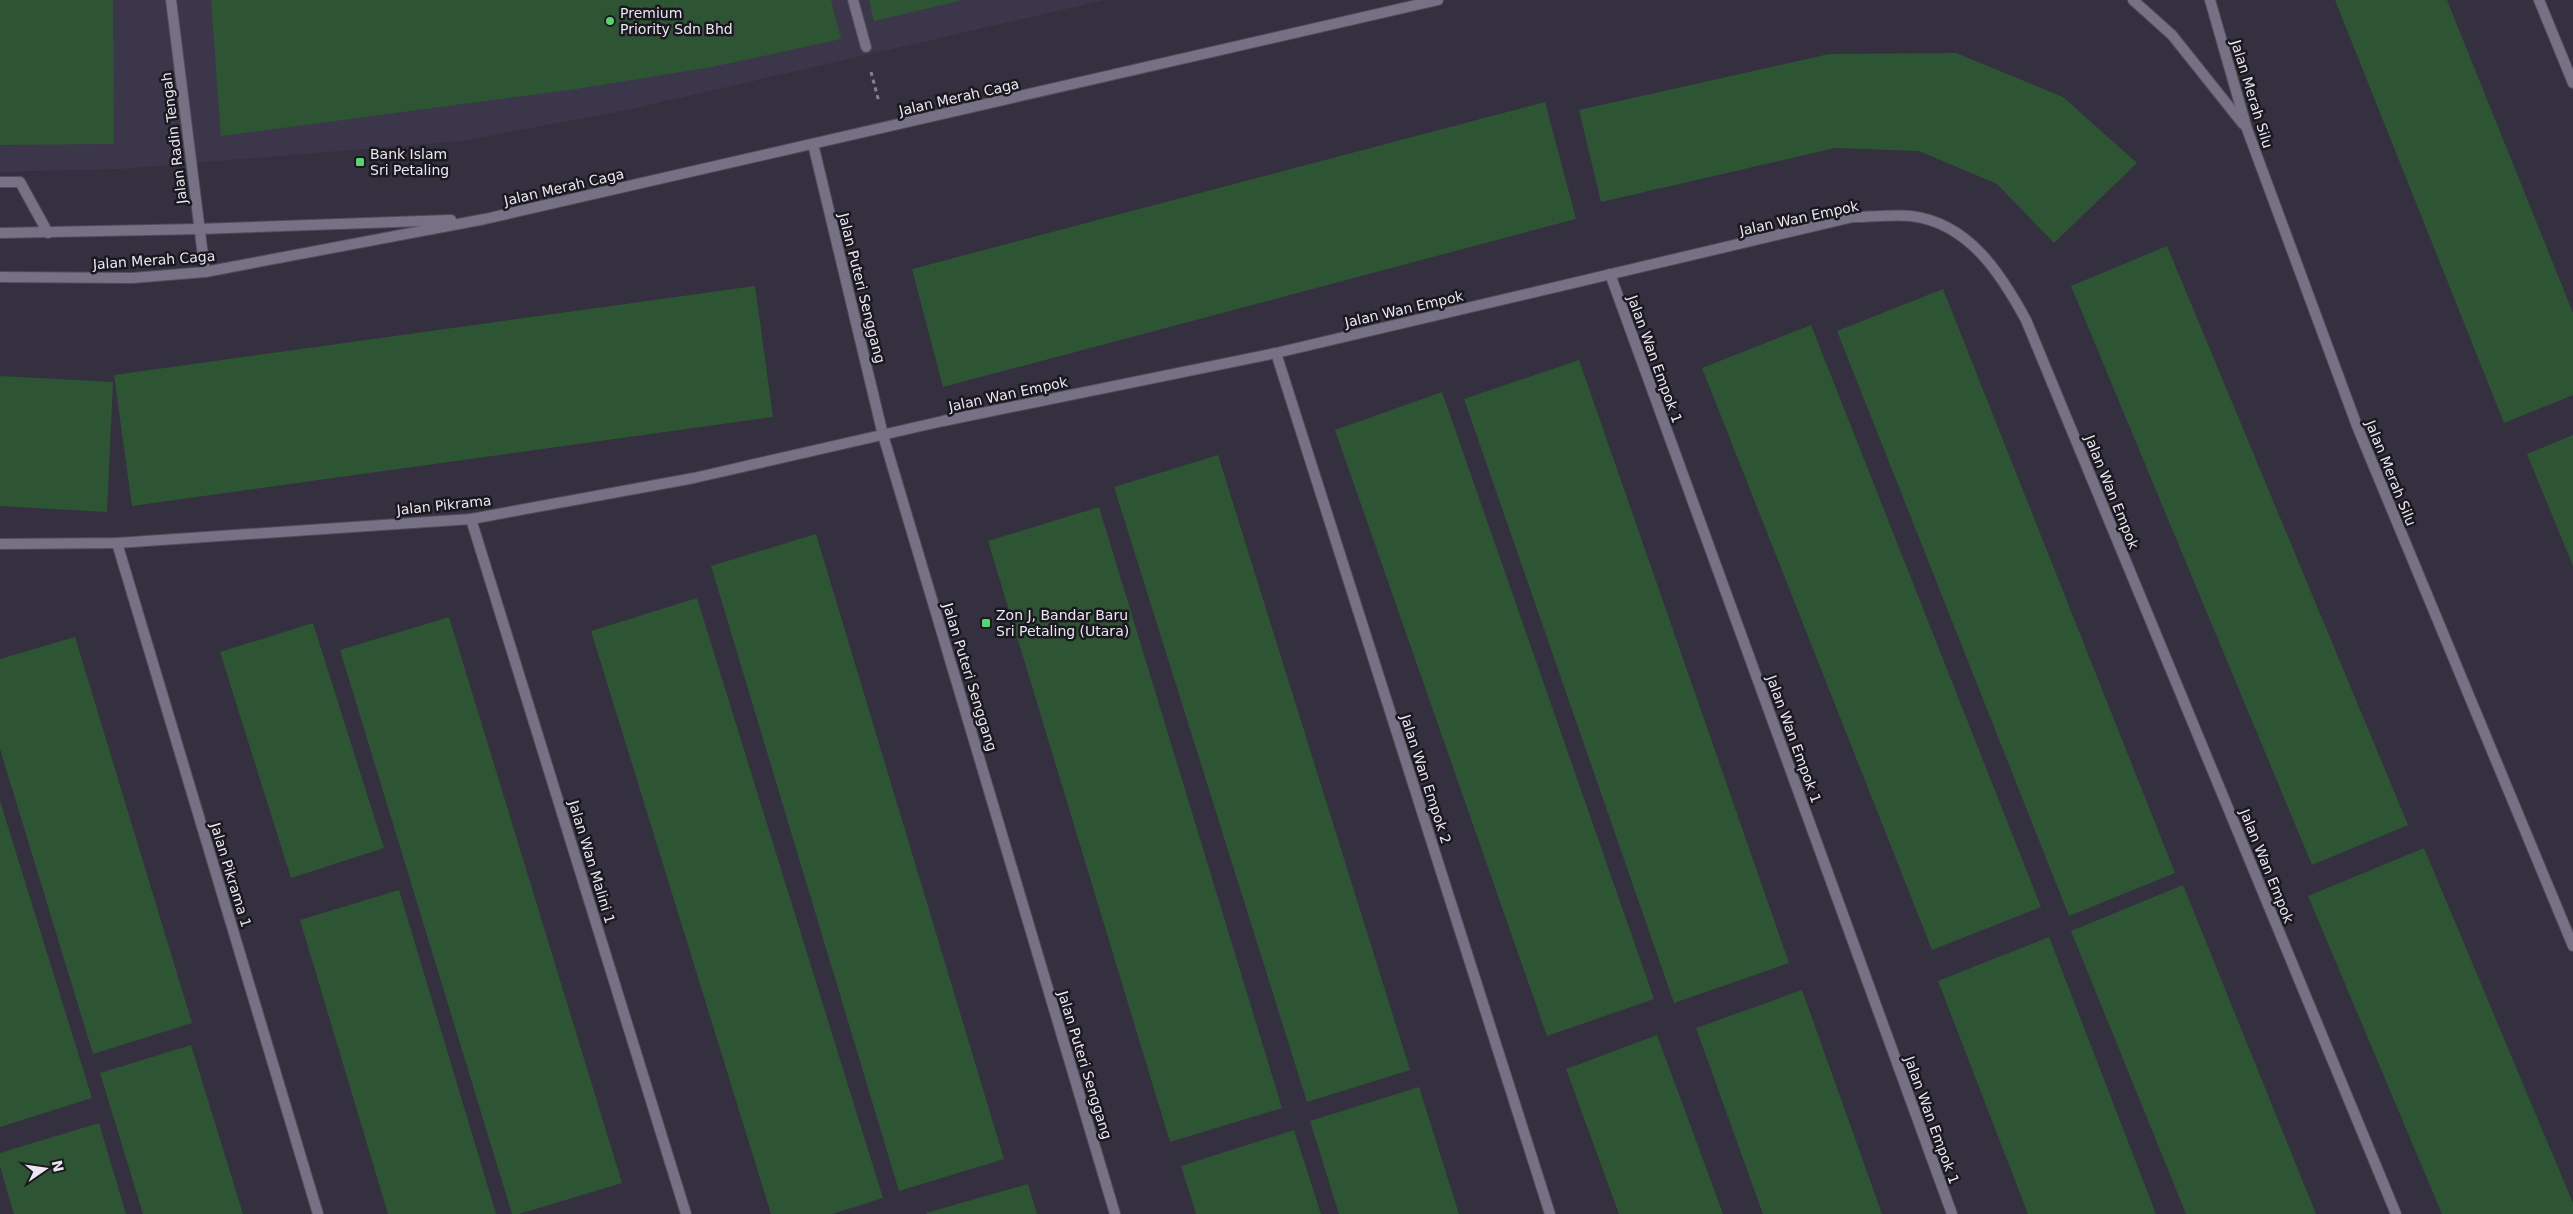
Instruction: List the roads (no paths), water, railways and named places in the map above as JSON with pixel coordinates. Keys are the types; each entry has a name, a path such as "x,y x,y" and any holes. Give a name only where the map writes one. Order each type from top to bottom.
{"street":[{"name":"Jalan Radin Tengah","path":"171,0 205,272"},
{"path":"853,0 866,47"},
{"name":"Jalan Merah Caga","path":"0,277 132,278 205,272 485,219 1438,0"},
{"path":"2133,0 2172,35 2247,128"},
{"name":"Jalan Merah Silu","path":"2210,0 2247,128 2357,426 2573,946"},
{"path":"2539,0 2573,83"},
{"name":"Jalan Puteri Senggang","path":"813,144 883,435 1115,1214"},
{"path":"0,182 20,182 48,233"},
{"name":"Jalan Wan Empok","path":"883,435 1276,353 1853,218 1912,216 1944,226 1971,243 2003,278 2026,320 2396,1214"},
{"name":"Jalan Merah Caga","path":"0,233 199,229 485,219"},
{"name":"Jalan Wan Empok 1","path":"1610,274 1952,1214"},
{"name":"Jalan Wan Empok 2","path":"1276,353 1550,1214"},
{"name":"Jalan Pikrama","path":"0,544 117,544 470,519 694,478 883,435"},
{"name":"Jalan Wan Malini 1","path":"470,519 686,1214"},
{"name":"Jalan Pikrama 1","path":"117,544 318,1214"}],"place":[{"name":"Premium Priority Sdn Bhd","path":"610,21"},
{"name":"Bank Islam Sri Petaling","path":"360,162"},
{"name":"Zon J, Bandar Baru Sri Petaling (Utara)","path":"986,623"}]}
